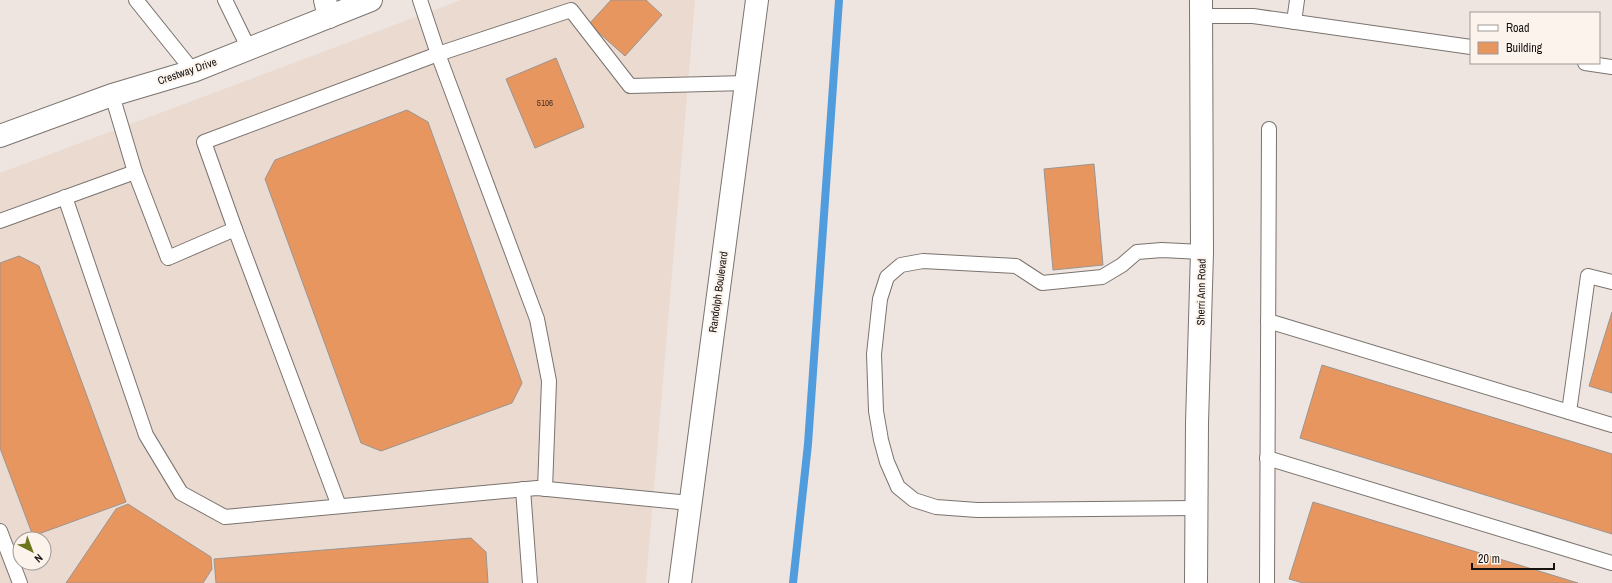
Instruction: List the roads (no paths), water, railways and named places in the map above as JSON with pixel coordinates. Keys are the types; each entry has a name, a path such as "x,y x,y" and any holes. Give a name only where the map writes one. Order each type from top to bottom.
{"main road":[{"name":"Crestway Drive","path":"0,136 112,95 193,71 249,49 327,8 371,0"},
{"name":"Randolph Boulevard","path":"680,583 757,0"},
{"name":"Sherri Ann Road","path":"1196,583 1196,508 1202,252 1201,8"}],"lane":[{"path":"137,0 193,71"},
{"path":"225,0 249,49"},
{"path":"420,0 438,54 537,319 549,381 545,489"},
{"path":"1294,22 1297,0"},
{"path":"339,506 204,142 569,5 630,86 746,83"},
{"path":"1201,8 1470,47"},
{"path":"1592,64 1612,67"},
{"path":"112,95 136,172 168,258 235,229"},
{"path":"1267,583 1269,129"},
{"path":"0,221 136,172"},
{"path":"65,197 146,435 181,493 225,517 522,489 545,489 690,503"},
{"path":"1196,508 977,510 936,507 914,500 898,487 887,462 876,412 874,354 880,299 887,277 901,265 923,261 1016,266 1042,283 1102,277 1122,265 1137,252 1162,250 1202,252"},
{"path":"1569,412 1588,276 1612,282"},
{"path":"1268,321 1612,425"},
{"path":"1267,458 1612,563"},
{"path":"522,489 530,583"},
{"path":"0,531 20,583"}],"waterway":[{"path":"793,583 808,444 839,0"}]}
